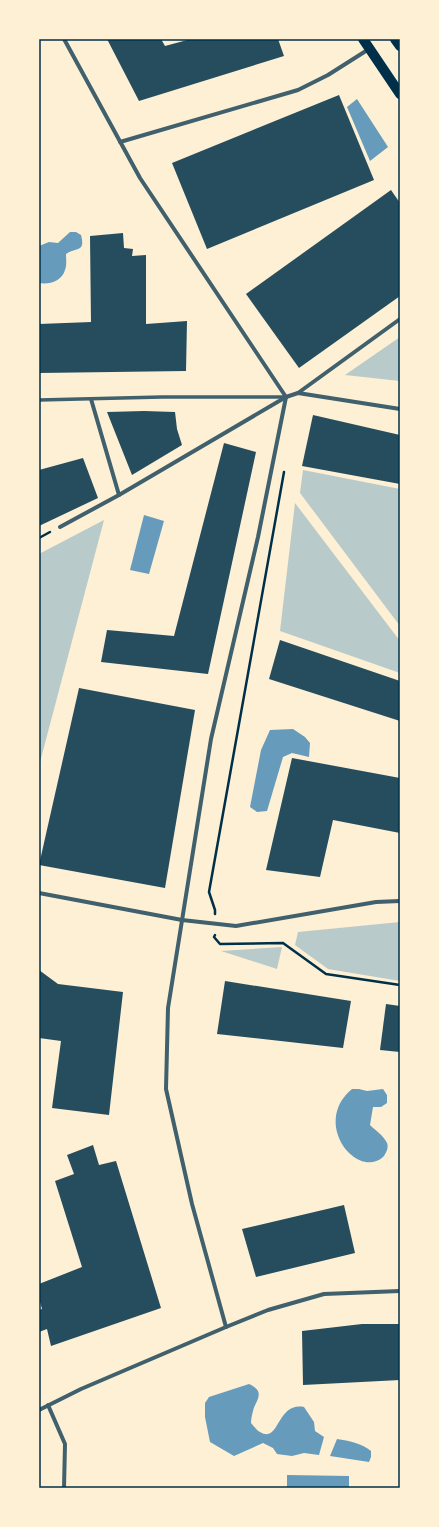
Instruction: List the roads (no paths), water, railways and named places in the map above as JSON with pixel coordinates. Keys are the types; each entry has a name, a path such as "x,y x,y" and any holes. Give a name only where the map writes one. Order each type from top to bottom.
{"main road":[{"path":"363,39 400,94"},
{"path":"395,39 400,46"}],"street":[{"path":"64,39 140,178 286,398 258,537 211,738 168,1008 166,1089 192,1204 226,1327"},
{"path":"120,142 298,90 328,75 370,49"},
{"path":"60,527 119,495 286,398 298,393 400,319"},
{"path":"298,393 400,409"},
{"path":"39,400 162,397 286,398"},
{"path":"91,399 119,495"},
{"path":"39,893 182,920 236,926 376,902 400,901"},
{"path":"39,1410 81,1389 268,1310 324,1294 400,1291"},
{"path":"48,1405 65,1444 64,1488"}],"water":[{"path":"357,99 388,147 370,161 347,107"},
{"path":"70,232 76,232 81,235 81,247 66,254 66,268 61,277 51,283 39,283 39,246 49,242 58,243"},
{"path":"144,515 164,521 149,574 130,570"},
{"path":"293,729 305,737 310,743 309,757 292,753 283,757 267,811 257,812 250,807 261,750 270,730"},
{"path":"352,1089 367,1091 383,1089 387,1095 387,1103 381,1107 373,1107 370,1125 384,1138 388,1145 383,1157 373,1162 361,1161 351,1155 342,1144 337,1132 336,1117 340,1103"},
{"path":"249,1384 258,1390 259,1393 251,1422 256,1429 266,1434 271,1432 288,1410 295,1407 304,1407 314,1422 315,1431 324,1437 319,1455 304,1453 292,1456 277,1454 273,1448 263,1443 234,1456 210,1442 205,1417 205,1403 209,1397"},
{"path":"337,1439 359,1444 367,1448 371,1451 369,1462 330,1456"},
{"path":"287,1475 349,1476 349,1488 287,1488"}]}
